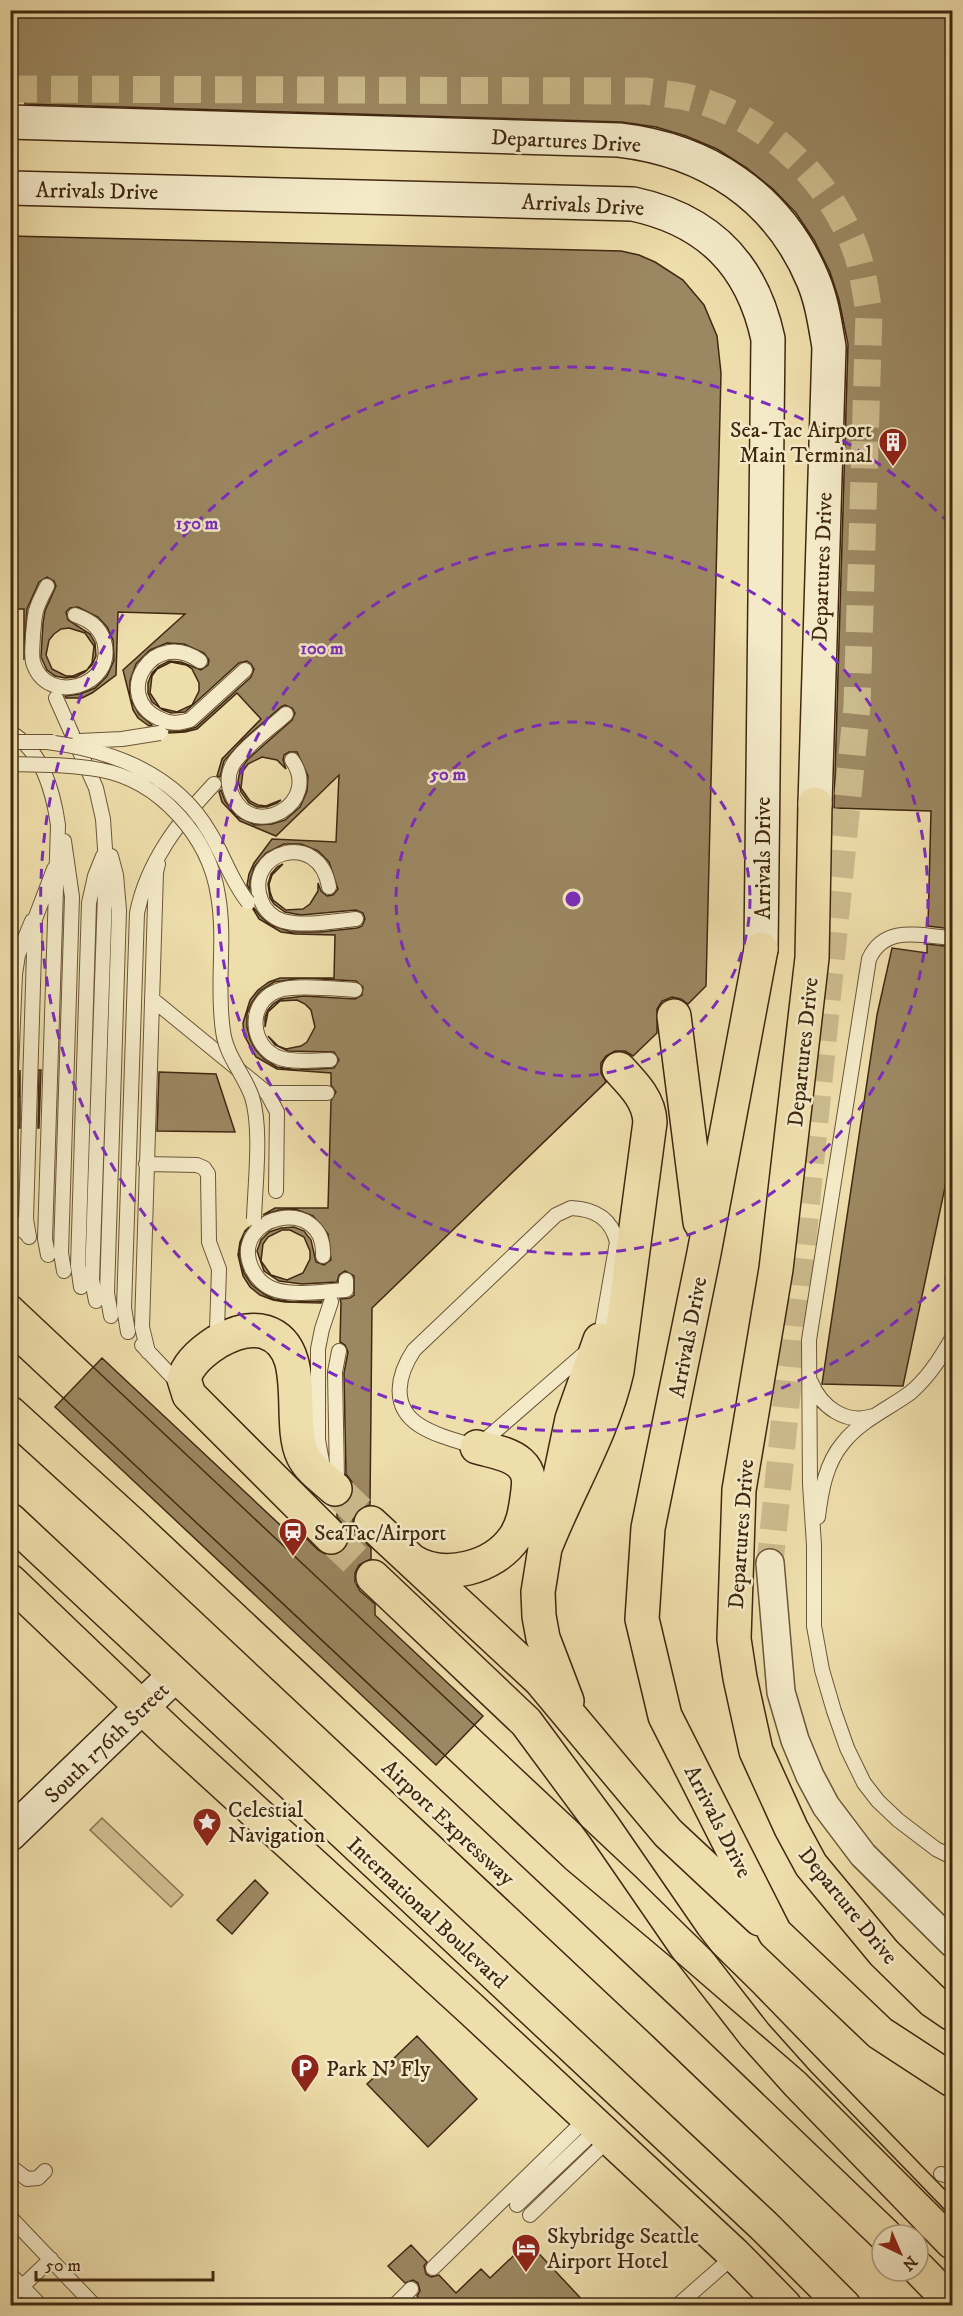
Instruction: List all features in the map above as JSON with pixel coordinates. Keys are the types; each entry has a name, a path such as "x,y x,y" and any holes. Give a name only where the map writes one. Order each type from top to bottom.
{"main road":[{"name":"Departures Drive","path":"10,122 619,140 649,143 685,154 718,170 748,191 775,217 796,247 813,280 823,313 829,347 812,958 776,1269 739,1490 734,1640"},
{"name":"Arrivals Drive","path":"10,188 633,204 672,214 693,225 712,239 744,274 755,294 764,316 768,339 761,949 704,1253 648,1528 642,1619 665,1716 775,1933 880,2033 952,2080"},
{"path":"674,1016 704,1253"},
{"path":"545,1548 565,1497 611,1398 617,1371 650,1122 645,1101 619,1069"},
{"path":"331,1537 189,1395 184,1379 200,1356 223,1339 242,1331 254,1330 272,1335 285,1347 292,1362 298,1437 303,1456 317,1474 334,1484"},
{"path":"574,1719 543,1638 538,1592 572,1419 600,1340"},
{"name":"Airport Expressway","path":"10,1413 133,1525 667,2025 873,2223"},
{"path":"412,1561 432,1570 462,1569 493,1558 515,1537 525,1515 529,1482 527,1474 514,1459 477,1447"},
{"name":"International Boulevard","path":"10,1520 764,2226 844,2306"},
{"path":"375,1525 540,1680 668,1833 775,1933"},
{"path":"373,1577 526,1722 603,1826 685,1944 742,2019 798,2082 952,2242"},
{"name":"International Boulevard","path":"10,1581 735,2255 785,2306"},
{"name":"Departure Drive","path":"734,1640 756,1751 791,1828 811,1865 884,1953 933,2001 952,2014"},
{"name":"South 176th Street","path":"10,1834 176,1675"},
{"path":"735,2255 764,2226"},
{"path":"930,2280 952,2303"}],"street":[{"path":"770,1563 781,1692 795,1740 810,1776 826,1806 863,1855 952,1943"}],"lane":[{"path":"47,586 36,611 33,661 38,672 47,681 59,687 71,688 84,685 94,678 105,658 102,635 86,619 75,615"},
{"path":"200,661 187,653 176,651 165,652 148,662 142,671 138,686 139,696 146,710 153,716 172,723 179,724 189,720 245,670"},
{"path":"56,698 96,788 118,893 107,1293 111,1316"},
{"path":"286,714 239,756 232,766 229,778 230,790 235,801 249,813 266,817 278,814 288,807 295,799 299,788 299,776 292,760"},
{"path":"10,732 30,748 38,760 55,807 70,875 72,897 61,1253 64,1270"},
{"path":"10,742 122,739 160,733"},
{"path":"46,742 112,755 144,770 176,792 209,830 230,875 248,902"},
{"path":"10,764 81,767 120,775 166,802 179,815 200,844 218,894 220,1006 223,1034 232,1061 247,1085 255,1109 254,1219"},
{"path":"118,956 122,932 130,908 148,875 166,843 214,784"},
{"path":"48,1255 45,1239 58,825 55,807"},
{"path":"96,1301 92,1280 106,864 103,819"},
{"path":"70,954 78,920 103,855 104,842"},
{"path":"148,1352 142,1327 156,872 166,843"},
{"path":"329,887 322,866 314,858 292,851 275,857 262,870 258,881 258,893 262,904 270,914 280,920 292,923 356,919"},
{"path":"10,1094 15,974 18,955 54,870 57,855"},
{"path":"128,1332 124,1308 137,913 148,875"},
{"path":"81,1287 78,1266 89,903 95,876"},
{"path":"29,1236 26,1208 35,919 38,908"},
{"path":"952,938 898,934 879,943 869,959 809,1340 814,1626 822,1670 847,1748 864,1783 878,1801 919,1837 952,1857"},
{"path":"330,1060 293,1060 269,1053 255,1032 258,1008 275,991 286,988 355,990"},
{"path":"152,999 267,1094 277,1112 276,1191"},
{"path":"267,1094 327,1093"},
{"path":"146,1164 197,1165 204,1168 208,1174 208,1242 219,1269 217,1329 223,1339"},
{"path":"572,1208 597,1213 612,1228 617,1242 600,1340 477,1447 430,1431 413,1421 400,1398 399,1386 402,1371 414,1350 426,1337 556,1215 572,1208"},
{"path":"323,1256 320,1238 313,1228 304,1221 292,1217 280,1217 260,1228 252,1238 249,1251 250,1264 255,1275 264,1285 276,1290 346,1290 346,1280"},
{"path":"10,1219 128,1332 189,1395"},
{"path":"331,1302 318,1349 317,1416 320,1459 334,1484"},
{"path":"814,1545 822,1489 836,1453 843,1442 856,1430 912,1391 926,1376 952,1338"},
{"path":"334,1484 335,1372 339,1351"},
{"path":"809,1371 815,1392 834,1411 855,1419 866,1419 878,1414"},
{"path":"433,2268 506,2195 598,2129"},
{"path":"517,2205 598,2129"},
{"path":"530,2215 598,2129"},
{"path":"10,2166 27,2179 38,2178 45,2171"},
{"path":"10,2217 95,2306"},
{"path":"676,2306 735,2255"},
{"path":"10,2298 51,2259"},
{"path":"10,2274 40,2306"},
{"path":"394,2306 411,2289"}],"shaded area":[{"path":"102,1818 183,1895 171,1907 90,1830"}],"building":[{"name":"Sea-Tac Airport Main Terminal","path":"10,10 952,10 952,929 928,926 931,811 834,808 848,344 839,300 830,272 814,240 796,213 773,189 747,168 717,149 656,127 622,122 25,104 25,95 10,94"},
{"path":"10,236 621,251 655,262 683,280 704,305 717,336 721,373 706,986 688,1004 672,997 662,1001 657,1009 657,1033 633,1056 625,1051 615,1051 606,1056 601,1063 601,1073 606,1082 372,1308 370,1505 358,1510 353,1519 353,1529 371,1548 371,1559 359,1565 355,1573 355,1582 360,1591 375,1604 375,1615 483,1716 436,1765 55,1407 102,1358 293,1537 305,1537 318,1550 327,1555 336,1555 345,1550 349,1542 349,1533 337,1517 337,1507 349,1502 353,1492 352,1482 346,1474 344,1373 348,1352 345,1345 340,1342 340,1299 354,1295 354,1276 345,1271 339,1275 337,1282 302,1284 279,1281 264,1271 257,1251 261,1240 269,1232 294,1227 304,1231 311,1240 316,1262 324,1265 331,1260 328,1234 313,1216 295,1209 279,1210 263,1215 275,1208 328,1208 331,1101 336,1092 331,1085 331,1073 277,1069 256,1057 244,1035 243,1023 250,1000 269,982 280,978 303,978 334,978 335,935 281,932 259,919 254,908 271,925 291,932 357,928 362,926 365,919 363,913 356,910 301,915 285,912 274,904 270,898 268,884 271,874 283,864 272,875 269,884 273,900 286,910 303,909 310,904 318,891 318,883 321,891 327,896 333,895 338,889 329,862 318,851 301,844 284,844 266,853 254,867 250,890 247,885 254,863 272,839 336,842 339,775 276,836 240,821 222,802 219,792 221,790 225,801 236,816 255,825 272,824 285,820 300,807 307,791 308,776 297,752 284,755 286,769 277,760 262,757 248,764 243,771 241,788 250,801 266,806 281,800 277,803 267,807 257,807 249,803 241,792 238,781 240,770 248,759 292,720 295,713 292,708 285,705 281,707 243,740 224,761 220,777 217,776 222,759 261,719 237,693 197,729 185,732 169,733 169,731 183,731 196,727 251,677 254,669 251,664 247,661 239,663 185,712 171,713 163,710 160,708 152,702 148,693 148,683 152,673 159,666 169,661 181,662 201,670 208,665 209,660 204,653 184,644 167,643 150,650 136,664 130,681 130,698 123,670 185,614 118,612 116,675 82,698 66,698 65,696 80,694 95,688 107,676 114,660 113,640 107,627 98,617 78,607 70,608 66,612 68,620 90,634 95,643 96,656 92,665 87,670 85,672 76,677 55,676 47,670 41,657 43,623 45,611 56,586 54,581 47,577 39,582 27,609 24,660 24,609 10,609","holes":["69,628 85,633 94,646 92,663 87,670 73,676 66,676 52,669 46,655 49,640 61,629","171,662 186,665 192,669 199,683 199,691 192,705 177,712 160,708 150,693 152,676 157,669","303,978 356,981 363,987 362,995 355,999 304,996 281,999 273,1004 268,1010 265,1017 265,1027 268,1012 280,1001 297,1000 305,1004 311,1010 315,1027 307,1042 301,1046 286,1049 278,1046 268,1036 275,1045 288,1051 334,1052 339,1060 334,1068 298,1070 277,1067 264,1059 255,1049 247,1027 247,1014 260,991 274,982","282,1230 290,1230 304,1237 310,1251 310,1259 303,1273 287,1280 271,1275 261,1261 263,1244 268,1237"]},
{"path":"130,698 139,714 152,725 149,726 138,718"},
{"path":"927,944 952,947 952,1154 903,1386 822,1384 877,1015 892,948 927,953"},
{"path":"20,1070 20,1128 17,1128 17,1120 10,1120 10,1103 19,1095"},
{"path":"39,1070 41,1070 38,1128"},
{"path":"159,1072 216,1074 235,1132 157,1131"},
{"path":"244,1233 239,1252 244,1273 252,1285 274,1299 293,1302 322,1301 321,1303 285,1302 273,1300 260,1295 250,1287 243,1276 238,1255"},
{"path":"255,1880 268,1893 232,1934 217,1920"},
{"path":"417,2036 477,2099 428,2147 367,2084"},
{"name":"Skybridge Seattle Airport Hotel","path":"528,2242 588,2306 425,2306 417,2296 420,2291 418,2283 413,2280 405,2283 388,2266 411,2245 427,2262 424,2266 426,2274 431,2277 439,2275 456,2293 481,2269 490,2278"}],"tunnel":[{"path":"10,89 645,91 677,95 710,104 736,115 760,130 804,167 838,212 858,256 869,313 857,706 770,1563"},
{"path":"335,1489 371,1523"},
{"path":"331,1537 373,1577"}],"tram line":[{"path":"10,1289 634,1875 753,1992 952,2197"},
{"path":"10,1348 566,1869 805,2073 952,2220"}],"place":[{"name":"Sea-Tac Airport Main Terminal","path":"893,468"},
{"name":"SeaTac/Airport","path":"293,1558"},
{"name":"Celestial Navigation","path":"207,1848"},
{"name":"Park N' Fly","path":"305,2094"},
{"name":"Skybridge Seattle Airport Hotel","path":"526,2274"}]}
